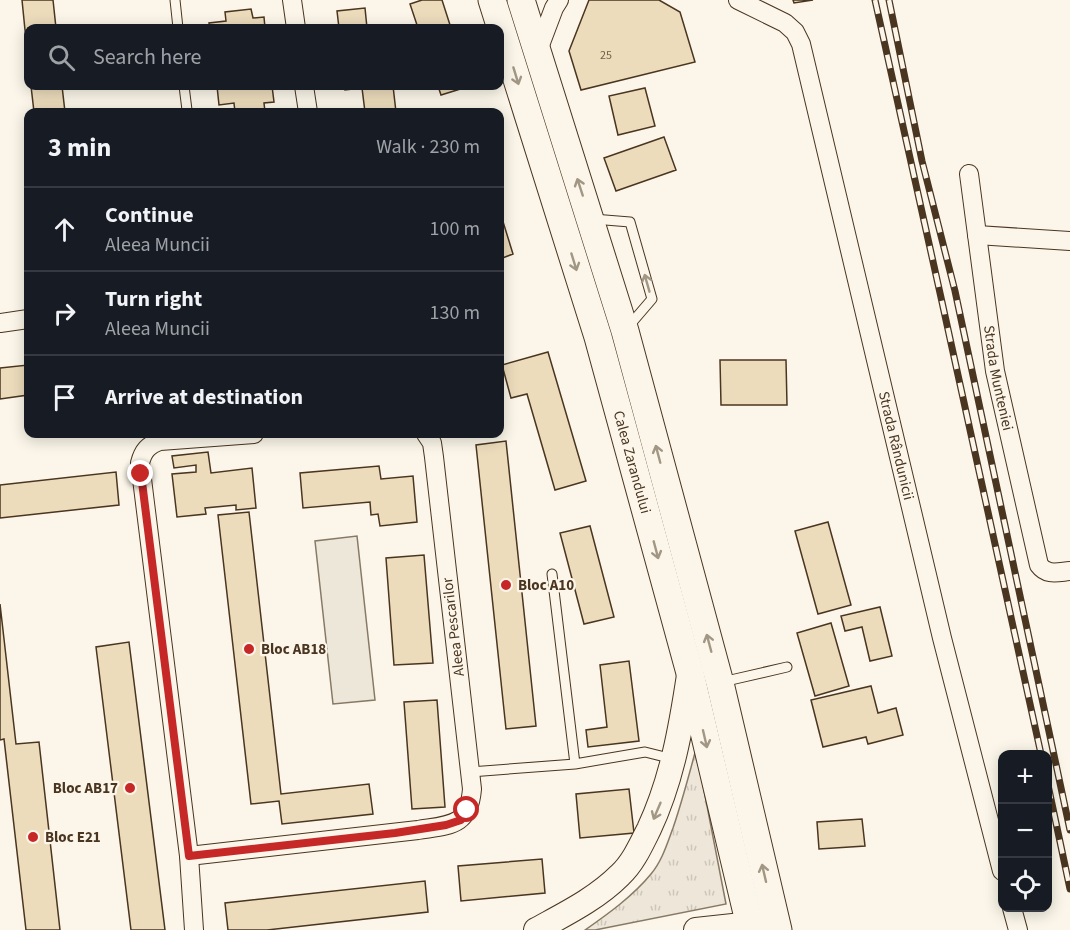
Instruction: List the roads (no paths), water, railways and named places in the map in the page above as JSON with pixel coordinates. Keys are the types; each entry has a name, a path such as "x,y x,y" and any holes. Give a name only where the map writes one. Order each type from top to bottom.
{"main road":[{"name":"Calea Zarandului","path":"492,0 500,24"},
{"name":"Calea Zarandului","path":"520,0 625,331 720,683 777,925"},
{"name":"Calea Zarandului","path":"504,38 598,337 690,673 750,927"}],"street":[{"path":"292,0 295,24"},
{"path":"537,53 559,0"},
{"name":"Strada Rândunicii","path":"738,0 785,23 795,32 801,44 942,638 999,858"},
{"path":"305,90 307,108"},
{"name":"Strada Munteniei","path":"969,174 995,371 1039,566 1049,573 1070,571"},
{"path":"977,235 1070,241"},
{"path":"0,323 24,320"},
{"path":"194,930 189,856 140,463 143,453 151,445 160,441 200,438"},
{"name":"Aleea Pescarilor","path":"189,856 418,830 461,820 471,801 472,789 433,450 429,438"},
{"path":"536,930 590,899 622,874 634,858 658,809 674,759 690,673"},
{"path":"1013,912 1018,930"},
{"path":"696,930 777,925"}],"lane":[{"path":"175,0 178,24"},
{"path":"184,90 187,108"},
{"path":"590,218 630,222 652,299 625,331"},
{"path":"552,574 575,764"},
{"path":"720,683 787,667"},
{"path":"470,772 575,764 645,752 674,759"}],"railway":[{"path":"875,0 1040,750"},
{"path":"889,0 922,161 955,291 1070,830"},
{"path":"1052,804 1070,889"}],"place":[{"name":"Bloc A10","path":"506,585"},
{"name":"Bloc AB18","path":"249,649"},
{"name":"Bloc AB17","path":"130,788"},
{"name":"Bloc E21","path":"33,837"}]}
